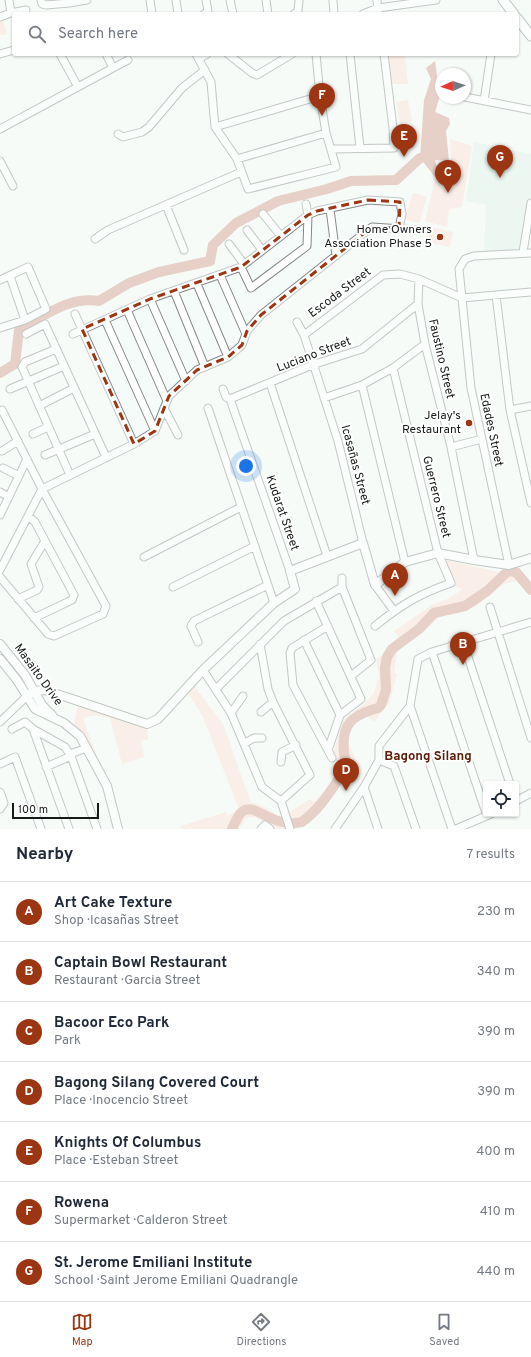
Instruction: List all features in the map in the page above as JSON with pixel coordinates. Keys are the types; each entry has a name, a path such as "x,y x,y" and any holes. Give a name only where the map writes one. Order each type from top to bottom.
{"main road":[{"path":"503,0 512,12"},
{"path":"519,23 531,36"}],"street":[{"path":"0,17 11,13 9,0"},
{"path":"41,0 42,4 44,5 68,1 87,0"},
{"path":"150,0 152,12"},
{"path":"176,0 178,12"},
{"path":"206,0 208,11 207,12"},
{"path":"230,0 233,12"},
{"path":"266,0 268,12"},
{"path":"297,12 300,0"},
{"path":"332,0 334,12"},
{"path":"367,12 378,7 436,0"},
{"path":"16,12 26,10"},
{"path":"0,54 12,51"},
{"path":"61,56 78,88"},
{"path":"107,56 113,68"},
{"path":"231,56 252,73 257,75 289,56"},
{"path":"198,57 211,82 215,127 237,159 248,189 336,167 332,149 326,133 320,96 316,56"},
{"path":"350,56 360,148"},
{"path":"332,149 394,148 384,56"},
{"path":"484,101 491,56"},
{"path":"0,129 128,60"},
{"path":"118,134 124,136 145,130 182,88 206,72"},
{"path":"215,127 320,96"},
{"path":"471,98 531,110"},
{"path":"237,159 326,133"},
{"path":"0,161 12,186"},
{"path":"95,239 108,230 241,172"},
{"path":"73,334 150,299 197,284 243,266 308,215 368,200 400,202 402,214 399,228"},
{"path":"531,203 523,252 531,253"},
{"path":"229,244 243,266 252,288 307,246 308,215 306,204"},
{"path":"166,205 184,250"},
{"path":"330,209 336,256"},
{"path":"263,214 281,236"},
{"path":"0,570 42,489 134,444 155,431 169,396 197,370 228,357 242,345 246,334 261,315 372,227 416,230"},
{"path":"247,230 262,250"},
{"name":"Edades Street","path":"509,565 471,388 459,270 465,259 474,256 523,252"},
{"path":"0,280 28,267 46,309 25,320 0,328"},
{"name":"Escoda Street","path":"304,335 383,275 400,274 419,279 462,298 531,292"},
{"path":"220,275 246,334"},
{"path":"10,276 25,320"},
{"name":"Faustino Street","path":"419,279 418,304 425,344 451,447 474,560"},
{"path":"197,284 228,357"},
{"path":"174,291 205,367"},
{"path":"496,295 510,410 531,503"},
{"path":"150,299 186,381"},
{"name":"Luciano Street","path":"230,399 312,365 362,348 418,304"},
{"path":"127,310 167,401"},
{"path":"75,314 134,444"},
{"path":"105,320 155,431"},
{"name":"Icasañas Street","path":"297,322 304,335 312,365 338,441 375,585 394,611"},
{"path":"26,334 45,324 106,458"},
{"path":"324,398 362,385 393,368 425,344"},
{"path":"56,349 23,364 22,367 70,475"},
{"path":"10,389 64,366"},
{"name":"Guerrero Street","path":"393,368 438,553 451,583 423,593 394,611"},
{"path":"270,383 327,556"},
{"path":"362,385 405,562"},
{"path":"39,406 74,388"},
{"name":"Kudarat Street","path":"223,389 226,397 230,399 295,589 274,603"},
{"path":"510,410 531,406"},
{"path":"164,408 178,435"},
{"path":"0,722 31,694 45,690 147,724 158,719 203,670 274,603 208,408"},
{"path":"0,577 48,634 54,636 103,614 106,606 42,489 2,410"},
{"path":"33,434 48,427"},
{"path":"45,455 95,434"},
{"path":"451,447 482,439"},
{"path":"2,451 4,448 18,441"},
{"path":"0,515 27,459"},
{"path":"3,468 19,476"},
{"path":"0,492 9,497"},
{"path":"144,557 242,507"},
{"path":"28,516 35,522 74,595 72,600 34,618"},
{"path":"18,599 37,590 39,587 32,564 45,541"},
{"path":"290,571 363,543"},
{"path":"174,587 255,546"},
{"path":"375,585 405,562 438,553 509,565 531,558"},
{"path":"342,578 342,587 371,660 351,676"},
{"path":"198,642 191,626 194,620 268,584"},
{"path":"216,689 284,620 342,587"},
{"path":"316,601 361,699 340,715 328,750"},
{"path":"490,607 497,632 529,723 531,738"},
{"path":"375,626 394,611"},
{"path":"334,829 364,786 379,760 379,746 410,706 418,659 432,652 463,642 531,623"},
{"path":"328,626 290,650 293,685 332,758"},
{"path":"304,640 340,715"},
{"path":"463,642 509,781"},
{"name":"Masaito Drive","path":"0,644 24,675 31,694"},
{"path":"260,644 268,688 273,702 310,774 281,801"},
{"path":"432,652 483,800"},
{"name":"Masaito Drive","path":"0,659 42,705 57,719 73,729 87,748 107,786 118,829"},
{"path":"203,670 231,713 262,787 281,801 290,829"},
{"path":"231,713 243,696"},
{"path":"261,712 273,702"},
{"path":"410,706 452,829"},
{"path":"12,730 25,722 33,729 66,747 73,755 97,829"},
{"path":"33,729 69,829"},
{"path":"244,743 254,738 262,738"},
{"path":"281,762 282,752 296,745"},
{"path":"46,767 87,748"},
{"path":"0,764 15,757 41,829"},
{"path":"379,760 394,766 416,829"},
{"path":"364,786 378,829"},
{"path":"0,792 4,802 0,809"},
{"path":"519,799 531,793"},
{"path":"456,829 483,816"},
{"path":"261,829 265,826 270,829"}],"highlighted area":[{"path":"368,200 400,202 399,228 372,227 261,315 247,331 242,345 228,357 197,370 169,396 155,431 134,444 82,329 150,299 241,267 308,215 317,211"}],"shaded area":[{"path":"3,20 7,34 0,35 0,21"},
{"path":"389,56 405,56 408,84 392,84"},
{"path":"435,61 435,104 438,104 435,112 449,118 450,124 446,131 449,161 435,160 439,174 435,177 420,158 424,100 431,79 426,68"},
{"path":"408,100 412,121 400,123 396,102"},
{"path":"450,139 472,146 462,207 449,209 447,227 425,221 435,179 440,175 437,162 451,162"},
{"path":"474,142 531,154 531,203 523,252 484,254 486,205 466,201"},
{"path":"413,193 427,197 419,223 405,219"},
{"name":"Home Owners Association Phase 5","path":"430,227 453,232 450,247 427,242"},
{"path":"445,560 499,572 514,567 527,578 530,585 531,595 516,581 504,584 475,607 441,616 421,634 401,646 397,652 394,673 397,674 389,703 374,722 363,712 354,722 350,730 348,739 355,757 355,762 328,802 319,812 301,827 292,829 288,813 310,799 314,802 329,786 340,768 333,753 343,720 365,703 374,693 379,676 376,659 386,653 398,636 394,631 432,605 448,599 463,589 456,587"},
{"path":"194,686 223,724 251,803 267,808 282,820 287,829 272,829 256,817 246,818 239,829 181,829 181,826 226,812 227,816 239,809 202,715 187,692"},
{"path":"78,704 147,727 148,739 141,741 144,757 122,764 110,718 89,716 83,719 99,761 84,735 74,723"}],"waterway":[{"path":"0,373 15,364 19,330 47,313 77,301 99,301 129,283 159,272 210,261 213,245 236,223 278,201 327,189 351,181 396,180 420,158"},
{"path":"232,829 240,814 248,809 282,822 291,823 302,822 317,809 345,771 344,735 350,722 361,714 378,708 381,705 386,690 385,668 387,657 392,649 419,629 434,613 465,606 487,591 508,571 516,572 531,590"}],"place":[{"name":"Rowena","path":"322,116"},
{"name":"Knights Of Columbus","path":"404,157"},
{"name":"St. Jerome Emiliani Institute","path":"500,178"},
{"name":"Bacoor Eco Park","path":"448,193"},
{"name":"Home Owners Association Phase 5","path":"440,237"},
{"name":"Jelay's Restaurant","path":"469,423"},
{"name":"Art Cake Texture","path":"395,596"},
{"name":"Captain Bowl Restaurant","path":"463,665"},
{"name":"Bagong Silang Covered Court","path":"346,791"}],"district":[{"name":"Bagong Silang","path":"428,757"}]}
